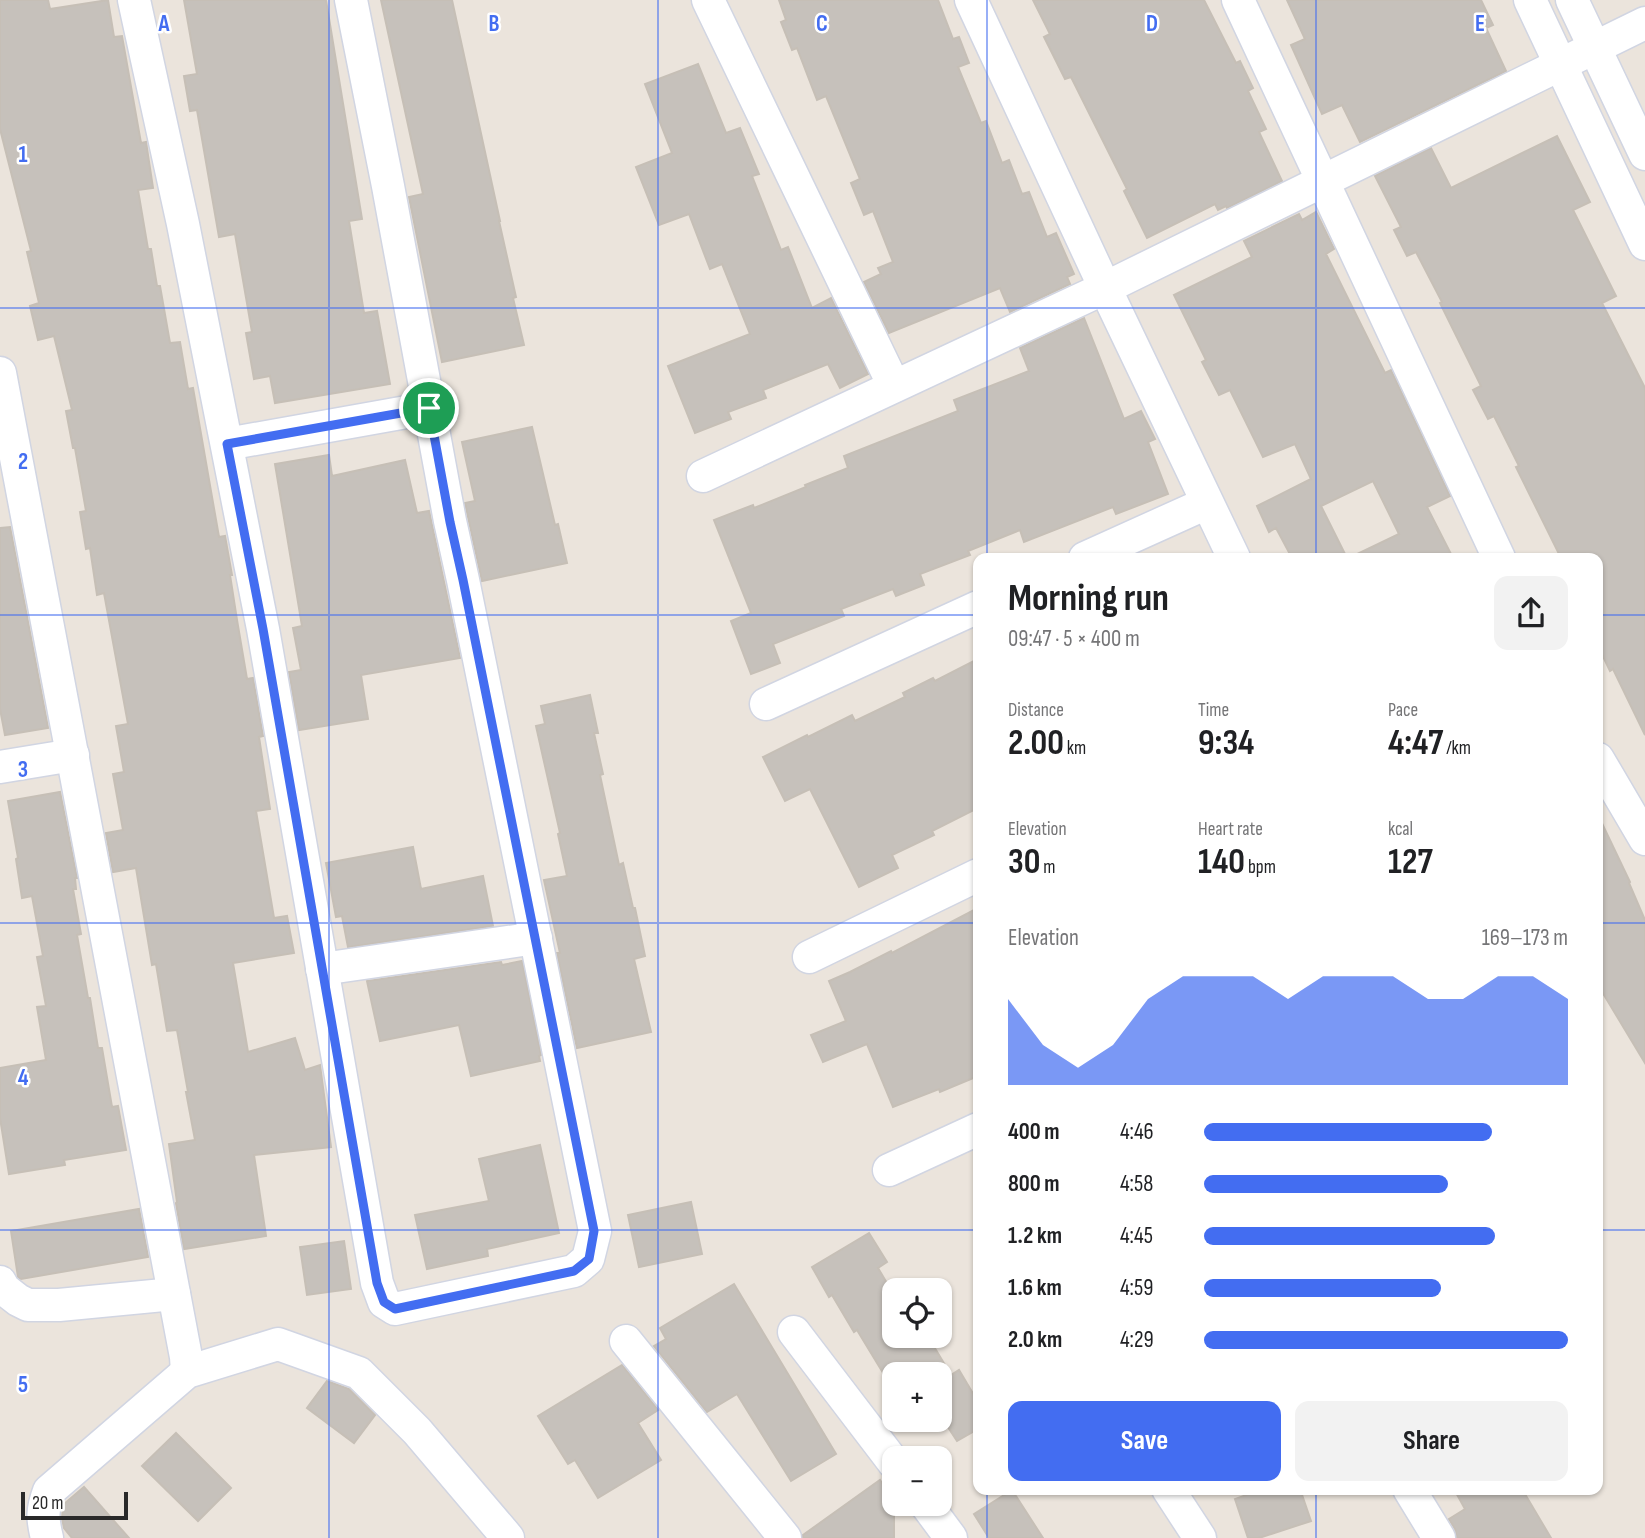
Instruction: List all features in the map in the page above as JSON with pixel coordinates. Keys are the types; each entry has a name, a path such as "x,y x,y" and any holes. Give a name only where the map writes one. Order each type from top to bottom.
{"street":[{"path":"134,0 183,224 263,629 377,1283 384,1302 395,1309 574,1271 589,1259 594,1231 450,522 351,0"},
{"path":"708,0 894,386"},
{"path":"971,0 1232,553"},
{"path":"1238,0 1497,553"},
{"path":"1530,0 1645,244"},
{"path":"1572,0 1645,154"},
{"path":"703,476 1105,288 1645,23"},
{"path":"0,373 187,1372"},
{"path":"227,444 429,408"},
{"path":"1097,553 1207,503"},
{"path":"766,704 973,609"},
{"path":"0,767 73,755"},
{"path":"1603,768 1645,839"},
{"path":"808,957 973,877"},
{"path":"322,969 536,938"},
{"path":"889,1170 973,1131"},
{"path":"0,1282 4,1289 28,1305 59,1305 174,1294"},
{"path":"794,1332 882,1447"},
{"path":"626,1341 785,1538"},
{"path":"47,1538 42,1518 50,1491 187,1372 278,1344 359,1373 417,1431 508,1538"},
{"path":"1172,1495 1200,1538"},
{"path":"1413,1495 1439,1538"},
{"path":"935,1516 951,1538"}],"building":[{"path":"0,0 48,0 50,9 108,0 114,37 122,36 141,143 146,142 153,188 138,190 148,249 151,249 157,286 160,286 170,343 180,342 188,389 193,388 219,537 225,536 247,679 253,678 263,736 259,737 270,809 256,811 274,918 287,916 294,953 233,963 248,1052 295,1038 305,1070 320,1065 331,1147 254,1155 266,1236 184,1249 169,1144 195,1140 188,1092 177,1030 167,1031 156,964 152,965 136,868 113,872 106,833 123,830 113,774 124,772 116,726 128,724 104,593 97,595 90,548 86,549 80,512 86,511 66,411 72,410 54,336 38,340 30,306 39,303 27,252 31,251 0,129"},
{"path":"184,0 326,0 362,219 349,221 364,313 377,311 390,384 275,403 270,376 254,379 246,333 252,332 235,234 219,237 197,110 190,111 184,76 197,74"},
{"path":"381,0 452,0 524,345 442,362 409,197 423,194"},
{"path":"779,0 938,0 953,39 959,37 969,63 958,67 981,123 986,121 1002,163 1009,160 1022,194 1029,192 1047,237 1056,233 1074,274 1067,277 1070,284 1010,312 1000,288 889,333 864,282 881,274 878,268 893,262 873,211 864,215 851,183 860,179 826,96 817,100 797,48 792,50 781,22 786,20"},
{"path":"1033,0 1204,0 1236,63 1240,61 1253,88 1248,91 1266,129 1259,132 1282,181 1227,208 1226,206 1218,210 1215,204 1147,238 1124,191 1127,189 1071,77 1065,79 1044,37 1050,34"},
{"path":"1287,0 1481,0 1493,25 1486,28 1506,71 1360,142 1342,105 1322,114 1291,45 1305,39"},
{"path":"698,64 726,133 740,128 759,174 752,176 781,250 788,247 812,308 831,298 868,374 840,388 828,364 763,390 766,398 728,412 731,419 695,433 668,366 750,334 722,264 710,269 689,214 659,225 636,167 672,153 645,84"},
{"path":"1557,136 1590,202 1573,210 1616,296 1602,303 1645,388 1645,735 1613,669 1610,671 1603,656 1603,553 1559,553 1494,416 1488,419 1473,390 1481,386 1440,303 1442,302 1416,252 1407,256 1394,230 1401,227 1375,176 1431,148 1451,188"},
{"path":"1316,212 1334,249 1326,254 1385,373 1391,370 1450,496 1427,507 1450,553 1359,553 1399,534 1373,481 1321,506 1344,553 1289,553 1276,528 1269,532 1257,506 1311,479 1295,444 1263,457 1230,390 1219,395 1202,362 1206,360 1174,295 1252,257 1244,241 1299,214 1302,220"},
{"path":"1084,318 1124,419 1141,411 1155,439 1148,442 1168,494 1116,514 1113,507 1024,542 1020,530 968,551 970,555 920,574 924,585 896,596 893,589 841,609 844,616 773,644 780,663 751,674 731,621 751,613 714,520 753,505 754,508 806,487 805,485 848,468 844,456 958,411 954,400 1029,371 1020,348"},
{"path":"532,427 555,525 558,524 567,563 482,581 465,503 475,501 462,442"},
{"path":"329,455 332,476 405,460 417,513 429,511 460,658 361,675 368,719 299,730 289,672 301,670 293,628 302,626 275,464"},
{"path":"10,527 48,728 5,735 0,709 0,528"},
{"path":"973,662 973,810 932,831 934,835 892,855 898,868 859,887 810,789 785,801 763,757 852,715 855,721 905,697 903,693 933,678 935,681"},
{"path":"590,695 598,733 594,733 603,774 600,775 619,865 623,863 645,956 634,959 651,1032 577,1048 544,880 567,876 536,726 545,724 541,706"},
{"path":"60,792 77,878 76,889 73,889 81,934 77,935 88,998 98,1048 102,1048 112,1107 118,1106 126,1150 64,1160 65,1165 9,1174 0,1118 0,1068 46,1060 37,1007 46,1006 37,957 43,956 32,896 22,898 8,801"},
{"path":"1603,825 1645,920 1645,1063 1603,993"},
{"path":"413,847 421,889 483,876 493,926 348,947 342,916 336,917 326,863"},
{"path":"973,911 973,1078 893,1107 867,1044 823,1062 811,1035 846,1021 829,981 891,951 892,953"},
{"path":"522,961 540,1061 471,1076 459,1025 380,1041 367,981"},
{"path":"540,1145 559,1233 487,1249 488,1256 427,1269 415,1215 489,1201 479,1159"},
{"path":"691,1202 702,1254 639,1267 628,1215"},
{"path":"139,1209 148,1257 21,1279 18,1277 11,1231"},
{"path":"869,1233 887,1262 878,1268 884,1278 882,1348 935,1348 943,1362 882,1362 882,1371 857,1330 854,1332 832,1295 829,1297 812,1267"},
{"path":"344,1241 351,1289 307,1295 300,1247"},
{"path":"734,1284 836,1454 791,1481 737,1394 707,1412 654,1346 666,1339 660,1328"},
{"path":"622,1365 658,1410 638,1423 661,1460 598,1498 575,1460 568,1464 538,1416"},
{"path":"959,1370 973,1394 973,1432 957,1441 951,1432 952,1374"},
{"path":"327,1381 349,1389 375,1415 354,1443 307,1408"},
{"path":"176,1433 231,1488 198,1521 142,1466"},
{"path":"880,1480 882,1483 882,1516 894,1516 894,1538 803,1538 803,1535"},
{"path":"84,1487 129,1538 72,1538 64,1528 63,1508 64,1504"},
{"path":"1004,1495 1015,1495 1043,1538 989,1538 974,1514"},
{"path":"1246,1495 1302,1495 1311,1521 1259,1538 1248,1538 1235,1499"},
{"path":"1457,1495 1526,1495 1551,1538 1457,1538 1449,1519 1465,1509"}],"route":[{"path":"429,408 594,1231 589,1259 574,1271 395,1309 384,1302 377,1283 263,629 227,444 429,408"}]}
